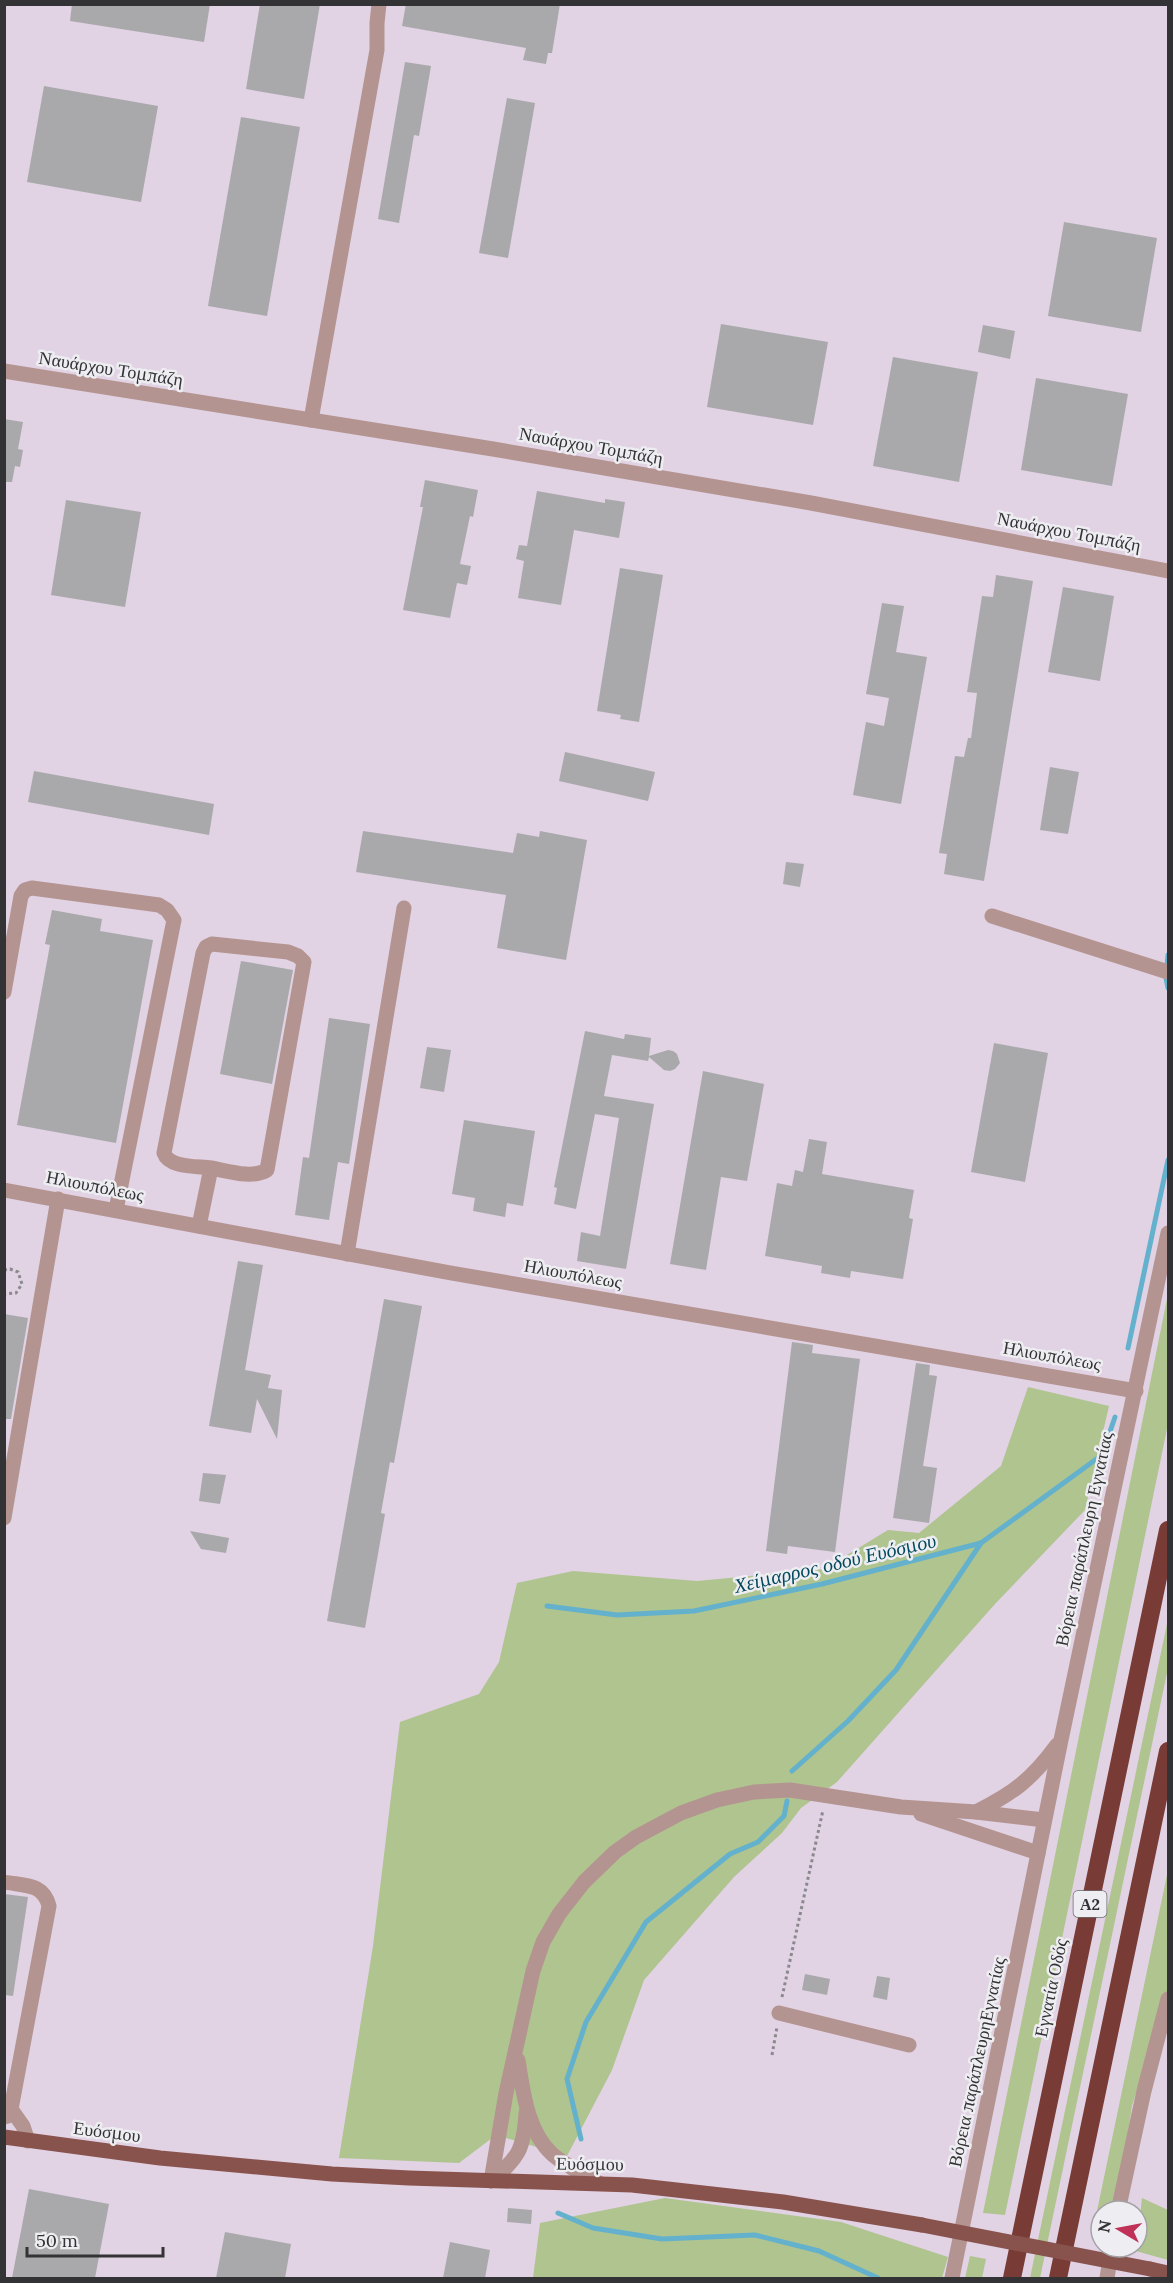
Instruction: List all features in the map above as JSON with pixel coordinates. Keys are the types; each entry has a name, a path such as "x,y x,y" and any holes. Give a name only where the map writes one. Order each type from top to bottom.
{"highway":[{"name":"Εγνατία Οδός","path":"1012,2278 1168,1530"},
{"name":"Α2","path":"1058,2278 1168,1751"}],"main road":[{"name":"Ευόσμου","path":"4,2137 160,2158 332,2174 632,2185 783,2202 922,2225 1168,2273"}],"street":[{"path":"311,420 377,50 377,22 380,4"},
{"name":"Ναυάρχου Τομπάζη","path":"4,371 505,451 799,501 1168,571"},
{"path":"4,992 21,896 25,890 32,888 159,905 167,910 174,920 116,1210"},
{"path":"347,1254 404,908"},
{"path":"992,916 1168,972"},
{"path":"212,944 288,952 298,956 304,962 267,1170 261,1174 252,1174 211,1168 172,1163 166,1159 164,1153 203,953 206,947 212,944"},
{"path":"199,1226 211,1168"},
{"name":"Ηλιουπόλεως","path":"4,1190 347,1254 1136,1391"},
{"path":"4,1518 58,1199"},
{"name":"Βόρεια παράπλευρη Εγνατίας","path":"1038,1853 1168,1233"},
{"path":"976,1812 1007,1796 1027,1781 1061,1740"},
{"path":"491,2181 506,2093 517,2054 533,1971 543,1942 559,1914 584,1882 615,1852 636,1837 674,1816 717,1800 754,1792 790,1790 901,1807 976,1812 1044,1820"},
{"path":"901,1807 1038,1853"},
{"name":"Βόρεια παράπλευρηΕγνατίας","path":"952,2278 1038,1853"},
{"path":"4,1882 34,1887 42,1891 46,1895 49,1906 8,2113 23,2126 28,2141"},
{"path":"1121,2199 1144,2091 1168,1999"},
{"path":"779,2013 909,2045"},
{"path":"517,2054 526,2107 542,2142 573,2169 599,2184"},
{"path":"491,2181 513,2162 522,2145 526,2107"},
{"path":"1107,2278 1110,2259"}],"path":[{"path":"4,1270 10,1269 18,1272 22,1284 16,1293 4,1294"},
{"path":"772,2055 826,1794"}],"shaded area":[{"path":"5,5 1168,5 1168,2278 5,2278"}],"green space":[{"path":"1168,1294 1168,1424 1005,2215 983,2213"},
{"path":"1028,1387 1109,1406 1085,1510 995,1604 837,1782 801,1808 782,1833 734,1877 644,1980 612,2070 567,2156 496,2135 459,2163 339,2158 373,1946 400,1722 479,1694 499,1662 517,1583 573,1571 697,1581 824,1569 888,1530 919,1533 1001,1466"},
{"path":"1168,1619 1168,1668 1040,2278 1030,2278"},
{"path":"1168,1870 1168,1991 1132,2106 1118,2199 1099,2199"},
{"path":"665,2198 841,2222 948,2257 942,2278 533,2278 540,2223"},
{"path":"1149,2201 1168,2210 1168,2260 1149,2255"},
{"path":"970,2256 986,2259 982,2278 965,2278"}],"building":[{"path":"72,4 210,4 204,42 70,21"},
{"path":"260,4 320,4 304,99 246,89"},
{"path":"406,4 560,4 552,53 548,53 546,64 523,60 526,48 402,26"},
{"path":"405,62 431,66 419,136 414,135 399,223 378,219"},
{"path":"44,86 158,106 141,202 27,182"},
{"path":"507,98 535,103 508,258 479,253"},
{"path":"241,117 300,127 267,316 208,306"},
{"path":"1064,222 1157,238 1141,332 1048,316"},
{"path":"721,324 828,342 813,425 707,407"},
{"path":"983,325 1015,331 1010,359 978,352"},
{"path":"893,357 978,372 959,482 873,466"},
{"path":"1036,378 1128,394 1112,486 1021,470"},
{"path":"4,419 23,422 18,449 23,450 20,467 15,466 12,482 4,482"},
{"path":"425,480 478,490 460,564 471,566 467,585 457,583 450,618 403,610 423,507 420,507"},
{"path":"537,491 605,503 605,499 625,502 619,538 574,530 561,605 518,598 524,561 516,559 519,545 527,546"},
{"path":"66,500 141,512 125,607 51,595"},
{"path":"620,568 663,575 639,722 620,719 621,715 597,711"},
{"path":"996,575 1033,581 984,881 944,874 947,854 939,853 955,756 964,757 968,738 971,738 977,693 967,692 982,596 993,597"},
{"path":"1063,587 1114,596 1100,681 1048,672"},
{"path":"882,603 904,606 896,652 927,657 901,804 853,795 866,722 884,726 889,698 866,694"},
{"path":"565,752 655,772 648,801 559,781"},
{"path":"1050,767 1079,772 1068,834 1040,830"},
{"path":"34,771 214,804 209,835 28,802"},
{"path":"363,831 513,853 517,833 539,837 540,831 587,840 566,960 497,948 506,895 356,872"},
{"path":"786,862 804,864 800,887 783,884"},
{"path":"52,910 102,919 100,931 153,940 116,1143 17,1125 50,945 45,944"},
{"path":"241,961 293,970 272,1084 220,1074"},
{"path":"329,1018 370,1024 349,1164 338,1162 329,1220 295,1215 303,1157 309,1158"},
{"path":"585,1031 624,1039 625,1034 651,1038 649,1056 668,1050 673,1051 677,1054 680,1063 670,1071 664,1070 649,1057 648,1061 612,1055 604,1096 654,1104 626,1269 577,1261 581,1232 600,1236 619,1118 595,1114 576,1209 554,1204 557,1188 554,1187"},
{"path":"994,1043 1048,1053 1025,1182 971,1172"},
{"path":"427,1047 451,1050 444,1092 420,1088"},
{"path":"703,1071 764,1084 747,1181 721,1177 706,1270 670,1264"},
{"path":"464,1120 535,1131 523,1206 507,1203 505,1217 473,1211 475,1198 452,1194"},
{"path":"809,1139 827,1142 822,1174 914,1190 909,1218 913,1219 903,1279 851,1271 850,1278 821,1273 822,1266 765,1256 777,1183 792,1186 795,1170 803,1172"},
{"path":"238,1261 263,1265 245,1370 271,1375 268,1388 282,1390 277,1439 257,1399 251,1433 209,1426"},
{"path":"384,1299 422,1306 394,1463 390,1462 381,1513 385,1514 365,1628 327,1621"},
{"path":"4,1314 28,1318 11,1419 4,1419"},
{"path":"792,1342 813,1345 812,1353 860,1359 835,1552 788,1546 787,1554 766,1551"},
{"path":"916,1363 930,1365 929,1375 937,1376 923,1466 937,1468 929,1523 893,1518"},
{"path":"203,1473 226,1475 220,1504 199,1501"},
{"path":"190,1531 229,1538 226,1553 201,1549"},
{"path":"4,1894 28,1897 13,1996 4,1995"},
{"path":"805,1974 830,1979 827,1995 802,1990"},
{"path":"877,1976 890,1978 887,2000 873,1997"},
{"path":"29,2189 109,2204 95,2278 12,2278"},
{"path":"508,2208 532,2210 531,2224 507,2222"},
{"path":"225,2232 291,2244 285,2278 216,2278"},
{"path":"450,2242 490,2250 485,2278 443,2278"}],"waterway":[{"path":"1168,955 1166,978 1168,988"},
{"path":"1128,1348 1168,1160"},
{"name":"Χείμαρρος οδού Ευόσμου","path":"547,1606 617,1615 694,1611 822,1584 981,1543 1102,1455 1115,1417"},
{"path":"792,1771 848,1721 896,1670 981,1543"},
{"name":"Χείμαρρος οδού Ευόσμου","path":"581,2139 567,2079 586,2022 646,1922 730,1854 758,1842 784,1816 787,1801"},
{"name":"Χείμαρρος οδού Ευόσμου","path":"558,2213 593,2228 662,2239 755,2235 819,2251 878,2278"}]}
